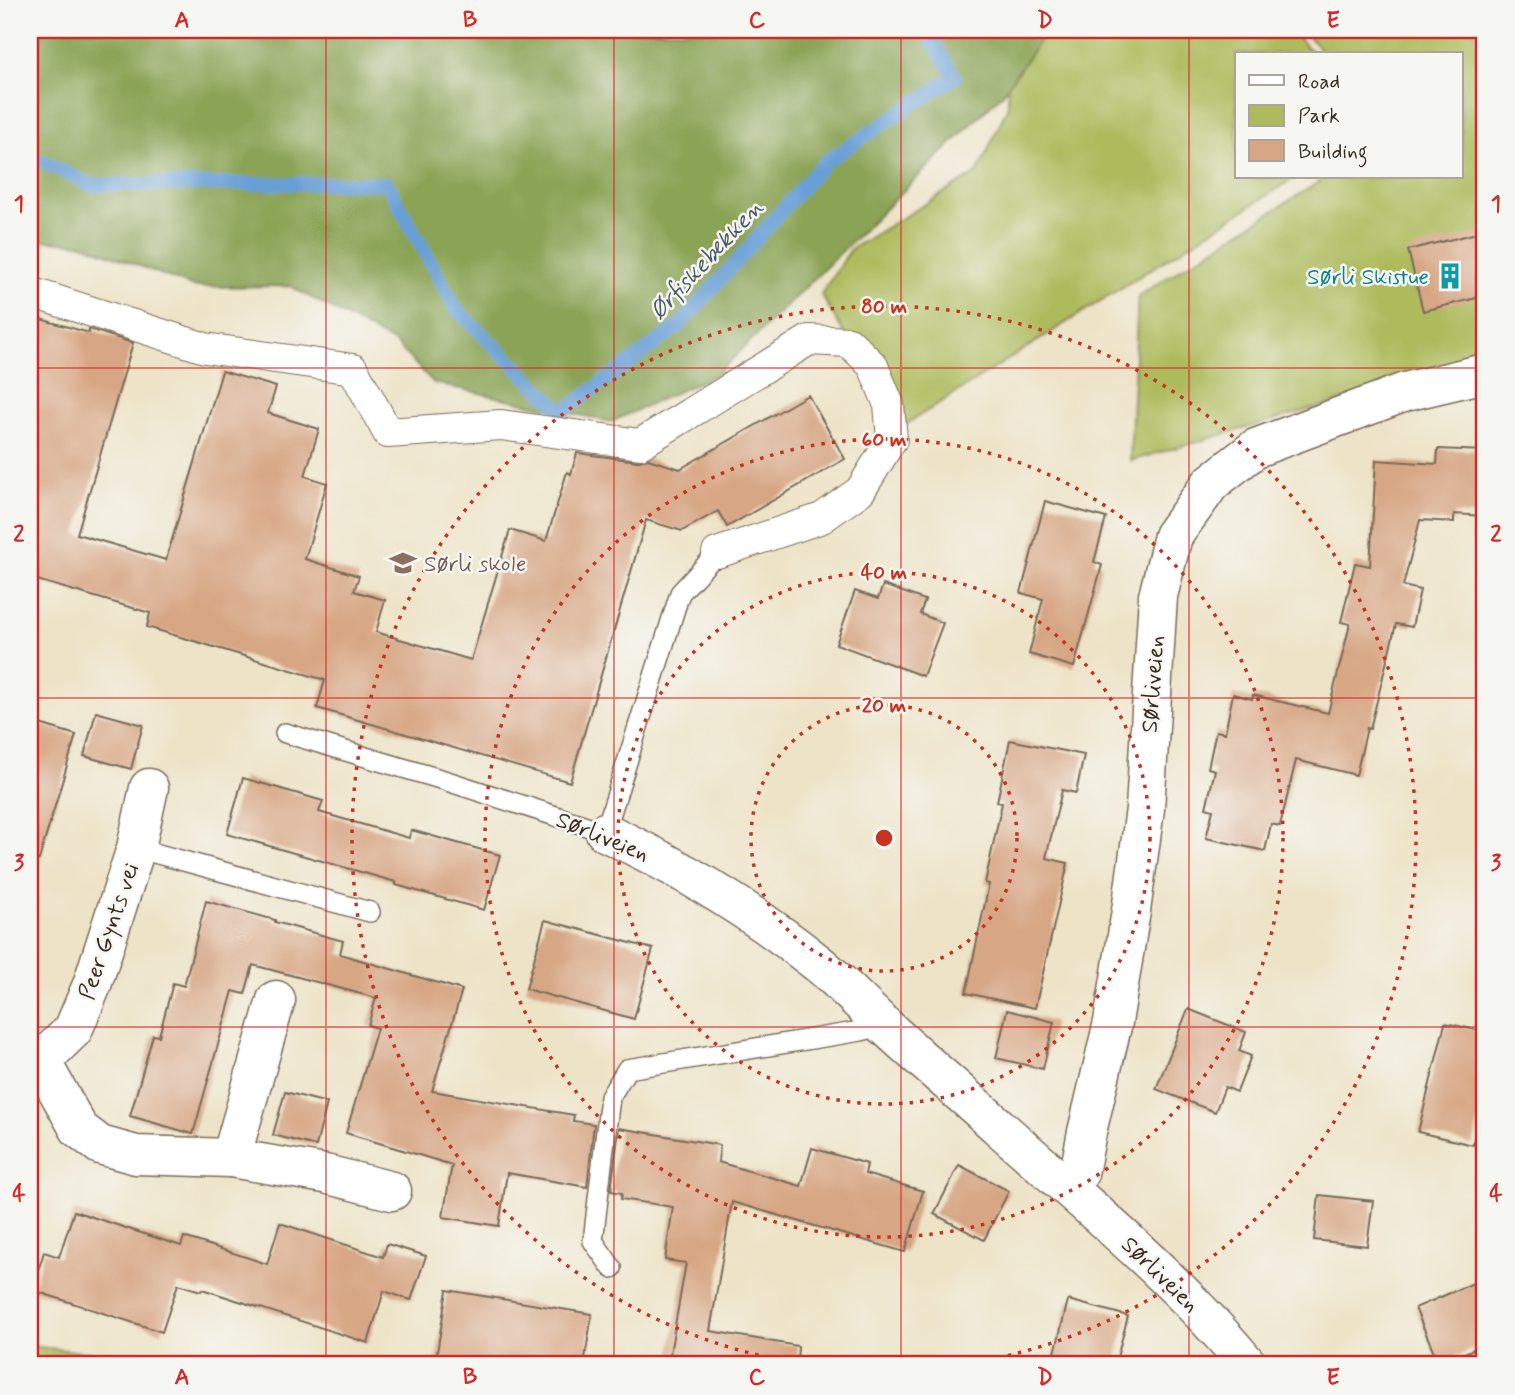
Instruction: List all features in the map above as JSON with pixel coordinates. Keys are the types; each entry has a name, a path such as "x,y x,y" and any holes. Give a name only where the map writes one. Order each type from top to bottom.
{"street":[{"path":"30,292 205,348 354,369 388,433 501,425 640,444 809,340 849,342 873,366 889,405 892,439 860,491 822,518 717,554"},
{"name":"Sørliveien","path":"1068,1188 1079,1173 1113,1022 1129,924 1145,809 1158,596 1173,536 1211,483 1256,447 1405,392 1485,373"},
{"name":"Peer Gynts vei","path":"149,788 136,848 92,985 73,1030 35,1062 79,1129 100,1144 136,1155 231,1158 325,1174 391,1191"},
{"name":"Sørliveien","path":"605,832 659,858 735,903 820,964 1184,1295 1208,1318 1248,1365"},
{"path":"231,1158 275,1000"}],"lane":[{"path":"605,832 680,593 717,554"},
{"name":"Sørliveien","path":"285,733 447,780 605,832"},
{"path":"136,848 370,912"},
{"path":"612,1268 593,1241 610,1097 627,1069 884,1025"}],"green space":[{"path":"30,30 1047,30 1003,93 717,374 611,422 434,383 395,343 290,286 194,287 83,244 30,239"},
{"path":"1016,30 1291,30 1312,52 1235,52 1235,178 1294,178 900,428 821,294 851,249 978,172 1008,106 1007,36"},
{"path":"1302,30 1485,30 1485,360 1130,461 1138,296 1325,178 1462,178 1462,52 1323,52"},
{"path":"30,1346 197,1365 30,1365"}],"building":[{"name":"Sørli Skistue","path":"1485,231 1485,296 1423,311 1408,250"},
{"path":"30,316 89,333 89,329 133,343 77,534 166,560 222,371 276,387 268,413 319,429 305,476 327,483 305,559 359,576 354,591 385,600 376,632 471,660 510,530 546,541 567,472 571,474 577,453 638,461 648,459 680,469 808,395 845,459 727,527 718,511 682,531 646,520 570,782 317,708 325,680 147,627 150,613 30,578"},
{"path":"1438,449 1485,451 1485,516 1454,514 1454,522 1420,520 1403,586 1420,590 1412,627 1396,624 1356,775 1296,760 1280,826 1271,824 1265,851 1206,838 1213,810 1206,808 1215,770 1208,768 1216,731 1225,733 1233,694 1252,699 1253,695 1328,713 1350,624 1341,622 1355,563 1370,566 1376,460 1437,464"},
{"path":"1045,501 1106,518 1094,562 1102,565 1074,667 1029,654 1043,599 1021,593"},
{"path":"883,585 925,600 920,614 943,623 923,676 836,644 855,591 878,599"},
{"path":"96,712 143,725 131,769 84,756"},
{"path":"30,721 76,735 39,860 30,858"},
{"path":"1010,740 1084,755 1076,793 1062,790 1046,858 1068,863 1035,1008 966,993 989,884 985,883 1002,803 997,802"},
{"path":"243,778 323,801 319,812 409,838 411,830 500,855 484,910 227,834"},
{"path":"206,901 343,941 340,954 462,990 432,1091 574,1115 573,1121 594,1124 587,1187 507,1173 499,1226 443,1217 452,1165 346,1133 377,1028 368,1025 376,998 253,965 245,994 233,991 193,1134 130,1116 153,1035 159,1036 173,983 184,986"},
{"path":"545,920 653,949 634,1019 526,989"},
{"path":"1188,1009 1246,1032 1239,1051 1251,1056 1237,1092 1225,1087 1215,1112 1156,1089"},
{"path":"1007,1010 1054,1022 1043,1069 996,1058"},
{"path":"1445,1023 1485,1032 1485,1094 1473,1145 1418,1132"},
{"path":"285,1092 327,1103 316,1146 273,1135"},
{"path":"619,1128 720,1145 718,1162 801,1186 812,1148 867,1164 865,1174 923,1191 905,1252 732,1202 710,1331 798,1346 797,1365 668,1365 686,1263 665,1260 673,1207 621,1199 622,1193 611,1191"},
{"path":"959,1165 1009,1191 984,1240 934,1214"},
{"path":"1319,1195 1373,1201 1367,1246 1314,1240"},
{"path":"74,1211 181,1246 184,1237 267,1264 280,1223 383,1257 387,1244 426,1256 411,1300 384,1291 368,1343 202,1289 201,1291 178,1284 162,1332 32,1290 44,1252 59,1257"},
{"path":"1485,1278 1485,1344 1439,1364 1415,1308"},
{"path":"447,1290 592,1314 584,1365 435,1365"},
{"path":"1068,1300 1128,1316 1115,1365 1052,1365"}],"waterway":[{"name":"Ørfiskebekken","path":"30,156 91,185 387,183 457,310 563,412 679,326 825,162 955,77 926,30"}],"place":[{"name":"Sørli Skistue","path":"1450,276"},
{"name":"Sørli skole","path":"403,563"}]}
